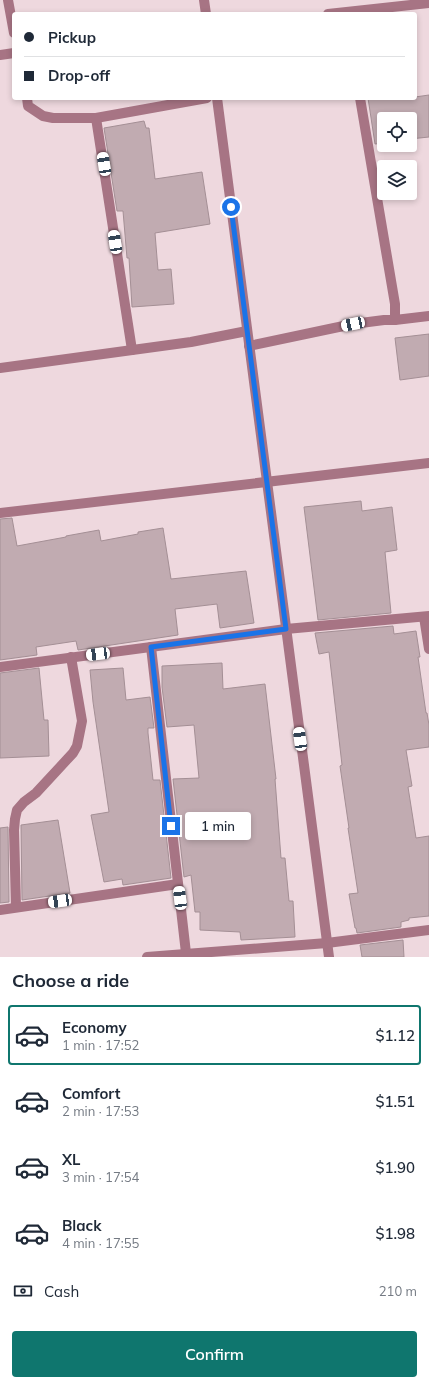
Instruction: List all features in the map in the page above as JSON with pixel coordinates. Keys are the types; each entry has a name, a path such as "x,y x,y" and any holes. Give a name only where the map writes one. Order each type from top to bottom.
{"street":[{"path":"8,0 12,22"},
{"path":"204,0 206,12"},
{"path":"354,12 429,4"},
{"path":"0,55 12,53"},
{"path":"27,100 28,106 43,116 53,118 96,118 196,100"},
{"path":"217,100 329,957"},
{"path":"360,100 395,304 395,320"},
{"path":"96,118 132,350"},
{"path":"249,346 353,324 429,316"},
{"path":"0,368 191,342 247,331"},
{"path":"0,513 429,463"},
{"path":"0,667 286,629 427,616 429,649"},
{"path":"151,647 186,954"},
{"path":"16,907 14,819 17,810 24,802 36,793 78,746 82,721 71,657"},
{"path":"0,910 178,884"},
{"path":"147,957 327,943 429,930"}],"building":[{"path":"429,95 429,137 417,138 417,112 377,112 377,144 375,144 368,100 417,100 417,97"},
{"path":"144,121 146,128 149,128 155,179 202,172 210,224 155,233 158,270 171,269 174,304 132,307 129,258 127,258 123,211 117,211 104,128"},
{"path":"429,334 429,376 400,380 395,338"},
{"path":"361,501 362,511 392,507 397,550 385,552 391,613 318,620 304,507"},
{"path":"12,518 17,546 99,530 101,541 138,534 138,532 163,528 171,579 246,571 254,623 220,628 217,604 175,609 178,635 78,650 76,641 36,647 37,655 0,660 0,519"},
{"path":"393,626 394,634 416,631 420,657 418,657 429,725 429,747 406,750 412,786 408,787 416,838 429,836 429,916 409,918 409,920 401,922 401,927 357,933 349,894 358,893 340,766 342,765 329,652 319,654 315,633"},
{"path":"222,663 223,689 265,684 276,779 281,858 285,858 289,901 293,901 295,937 241,940 240,932 200,930 200,912 195,912 191,875 184,877 173,779 199,778 194,725 167,727 162,687 162,666"},
{"path":"39,668 44,720 48,720 49,756 0,758 0,673"},
{"path":"123,668 126,700 150,697 154,728 148,728 148,733 153,780 160,780 171,878 123,885 122,879 104,882 91,815 109,812 93,702 90,670"},
{"path":"58,820 70,893 22,900 21,825"},
{"path":"8,827 9,902 0,903 0,828"},
{"path":"403,940 404,957 362,957 360,945"}],"route":[{"path":"171,826 151,647 286,629 231,207"}]}
